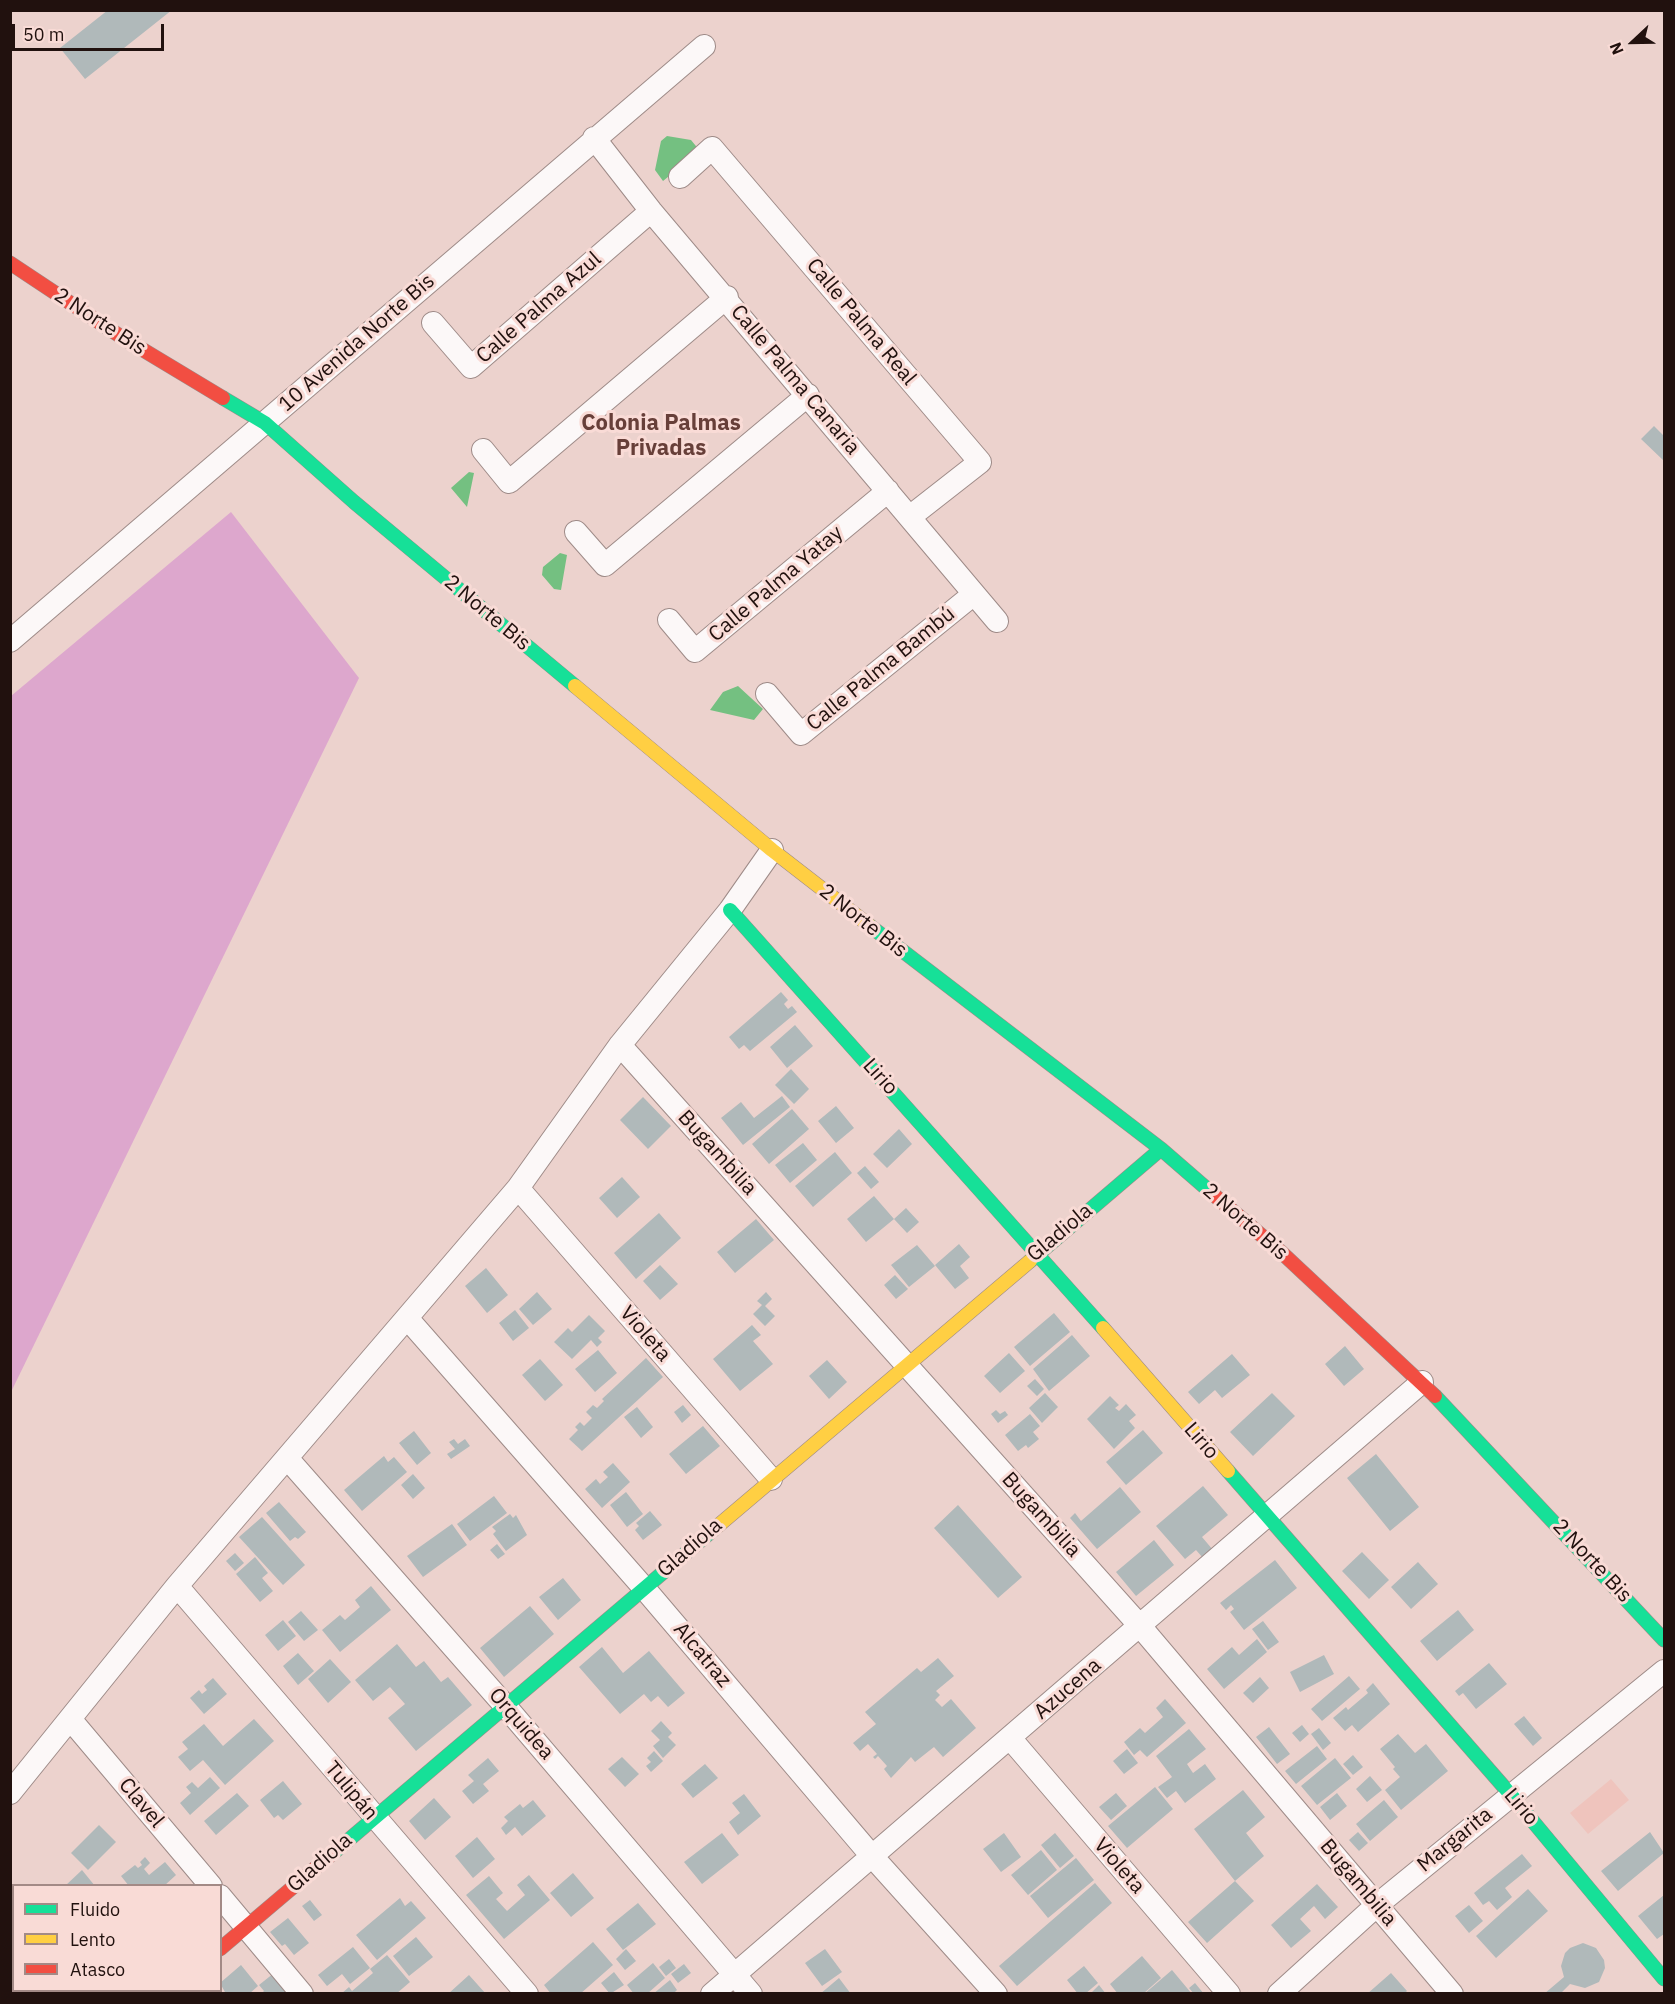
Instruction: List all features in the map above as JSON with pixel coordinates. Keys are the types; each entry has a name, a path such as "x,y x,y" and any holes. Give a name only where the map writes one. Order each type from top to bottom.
{"street":[{"name":"10 Avenida Norte Bis","path":"10,640 704,46"},
{"name":"Calle Palma Canaria","path":"594,138 651,211 727,297 997,621"},
{"name":"Calle Palma Real","path":"680,177 712,148 980,462 911,516"},
{"name":"Calle Palma Azul","path":"434,323 471,367 651,211"},
{"name":"2 Norte Bis","path":"10,263 120,336 265,423 354,502 772,850 1161,1149 1281,1252 1422,1382 1530,1494 1665,1640"},
{"path":"483,450 509,482 727,297"},
{"path":"576,532 605,565 808,395"},
{"name":"Calle Palma Yatay","path":"669,620 694,651 888,491"},
{"name":"Calle Palma Bambú","path":"767,694 801,734 974,594"},
{"path":"10,1793 177,1586 518,1188 620,1045 730,910 772,850"},
{"name":"Lirio","path":"730,910 1037,1252 1511,1795 1665,1979"},
{"name":"Bugambilia","path":"620,1045 1140,1626 1452,1994"},
{"name":"Gladiola","path":"222,1947 373,1818 507,1708 771,1479 1161,1149"},
{"name":"Violeta","path":"518,1188 771,1479"},
{"name":"Alcatraz","path":"407,1318 644,1588 871,1855 996,1994"},
{"name":"Azucena","path":"712,1994 1422,1382"},
{"name":"Orquidea","path":"287,1458 507,1708 751,1994"},
{"name":"Tulipán","path":"177,1586 373,1818 527,1994"},
{"name":"Margarita","path":"1279,1994 1377,1905 1665,1671"},
{"name":"Clavel","path":"71,1720 209,1884"},
{"name":"Violeta","path":"1010,1738 1229,1994"},
{"path":"222,1898 302,1994"}],"shaded area":[{"path":"667,136 691,140 700,151 663,181 655,170 661,141"},
{"path":"469,472 474,473 467,507 451,488"},
{"path":"231,512 359,678 11,1392 11,696"},
{"path":"560,553 567,555 561,590 554,589 542,575 543,567"},
{"path":"738,686 763,709 754,720 710,710 723,692"},
{"path":"1611,1779 1629,1800 1588,1834 1570,1813"}],"building":[{"path":"108,10 172,10 85,79 60,48"},
{"path":"1654,426 1664,436 1664,461 1641,439"},
{"path":"781,992 788,1000 784,1004 788,1009 792,1006 797,1012 750,1051 744,1045 739,1049 729,1037"},
{"path":"795,1025 813,1046 787,1068 770,1047"},
{"path":"791,1069 809,1089 794,1104 775,1085"},
{"path":"782,1096 790,1107 743,1145 721,1118 741,1102 754,1118"},
{"path":"643,1097 671,1126 648,1149 620,1120"},
{"path":"836,1106 854,1128 836,1143 818,1121"},
{"path":"792,1109 809,1129 769,1164 752,1144"},
{"path":"899,1129 912,1144 887,1168 873,1154"},
{"path":"803,1143 817,1160 790,1183 775,1165"},
{"path":"835,1152 852,1173 813,1207 795,1186"},
{"path":"865,1166 879,1182 871,1189 857,1173"},
{"path":"622,1177 640,1197 617,1218 599,1198"},
{"path":"874,1196 894,1219 866,1242 847,1219"},
{"path":"906,1208 919,1222 907,1233 894,1219"},
{"path":"659,1213 681,1238 636,1279 614,1253"},
{"path":"756,1219 774,1240 735,1273 717,1252"},
{"path":"959,1244 970,1257 960,1266 969,1278 955,1289 935,1265"},
{"path":"917,1245 935,1266 909,1287 891,1265"},
{"path":"660,1265 678,1284 660,1300 643,1281"},
{"path":"486,1268 508,1295 487,1313 465,1286"},
{"path":"895,1275 908,1289 896,1299 884,1285"},
{"path":"537,1292 552,1309 533,1325 519,1309"},
{"path":"766,1292 772,1299 765,1306 775,1316 765,1326 753,1314 762,1305 757,1301"},
{"path":"515,1310 529,1328 513,1341 499,1323"},
{"path":"1054,1313 1070,1332 1030,1366 1014,1347"},
{"path":"589,1315 605,1331 598,1338 602,1342 597,1347 591,1340 572,1359 554,1342 568,1328 572,1332"},
{"path":"752,1325 761,1335 753,1341 773,1364 740,1391 713,1359"},
{"path":"1072,1335 1090,1356 1049,1391 1033,1369"},
{"path":"1345,1346 1364,1369 1344,1386 1325,1364"},
{"path":"598,1350 617,1373 595,1392 575,1369"},
{"path":"1009,1353 1025,1371 1000,1393 984,1376"},
{"path":"1232,1354 1250,1375 1222,1398 1215,1390 1199,1404 1188,1392"},
{"path":"646,1358 663,1377 582,1451 569,1439 578,1430 575,1427 580,1422 584,1426 592,1418 586,1412 593,1405 597,1408 604,1401 602,1399"},
{"path":"540,1359 563,1385 545,1401 522,1375"},
{"path":"827,1360 847,1382 829,1399 809,1376"},
{"path":"1035,1379 1044,1389 1037,1396 1027,1386"},
{"path":"1045,1393 1058,1407 1042,1423 1029,1408"},
{"path":"1272,1393 1295,1416 1253,1456 1230,1432"},
{"path":"1110,1396 1119,1405 1115,1408 1119,1411 1126,1404 1136,1415 1129,1421 1135,1428 1114,1449 1087,1419"},
{"path":"683,1405 691,1415 682,1423 674,1412"},
{"path":"637,1407 653,1427 641,1438 624,1417"},
{"path":"996,1410 1000,1414 1005,1411 1008,1415 998,1423 991,1414"},
{"path":"1030,1414 1040,1426 1033,1432 1039,1439 1028,1448 1026,1445 1018,1451 1005,1435"},
{"path":"703,1426 720,1446 686,1474 669,1454"},
{"path":"1143,1430 1163,1453 1126,1485 1106,1462"},
{"path":"414,1431 431,1453 417,1465 399,1443"},
{"path":"454,1439 458,1444 465,1439 470,1446 451,1459 447,1454 455,1449 449,1442"},
{"path":"1376,1454 1419,1507 1390,1531 1347,1478"},
{"path":"384,1456 388,1462 394,1457 407,1472 362,1511 344,1490"},
{"path":"613,1463 630,1482 602,1508 585,1489 596,1479 600,1484 608,1477 603,1472"},
{"path":"413,1474 425,1488 413,1499 401,1485"},
{"path":"1203,1486 1228,1515 1202,1537 1213,1550 1203,1558 1196,1550 1185,1559 1156,1526"},
{"path":"1120,1487 1141,1512 1097,1549 1070,1518 1075,1513 1081,1521"},
{"path":"626,1492 643,1514 627,1527 610,1505"},
{"path":"494,1496 507,1513 470,1541 457,1524"},
{"path":"279,1502 306,1532 298,1539 295,1537 290,1541 266,1513"},
{"path":"958,1505 1022,1577 998,1598 934,1528"},
{"path":"650,1511 662,1525 643,1540 635,1530 639,1526 636,1523"},
{"path":"510,1514 513,1518 516,1515 527,1535 506,1551 493,1534 496,1531 492,1527"},
{"path":"262,1517 305,1565 283,1585 239,1537"},
{"path":"452,1524 467,1545 423,1577 407,1556"},
{"path":"1154,1540 1174,1565 1136,1596 1116,1572"},
{"path":"497,1544 505,1554 498,1559 490,1550"},
{"path":"1362,1552 1389,1580 1369,1599 1342,1571"},
{"path":"235,1553 244,1563 235,1571 226,1561"},
{"path":"255,1557 268,1573 262,1578 273,1591 260,1602 236,1574"},
{"path":"1275,1560 1297,1588 1244,1630 1230,1612 1234,1609 1231,1605 1226,1610 1220,1603"},
{"path":"1418,1562 1438,1584 1411,1609 1391,1587"},
{"path":"563,1578 581,1600 558,1620 539,1597"},
{"path":"371,1586 391,1610 340,1652 322,1630 340,1615 345,1620 360,1607 355,1600"},
{"path":"530,1606 554,1634 504,1677 480,1648"},
{"path":"1458,1610 1474,1630 1437,1661 1420,1641"},
{"path":"301,1611 318,1630 304,1641 288,1622"},
{"path":"283,1620 296,1636 278,1651 265,1635"},
{"path":"1263,1621 1279,1642 1268,1650 1252,1629"},
{"path":"1257,1639 1267,1652 1224,1689 1207,1669 1232,1647 1239,1655"},
{"path":"397,1644 416,1667 424,1661 441,1682 448,1677 472,1705 416,1751 388,1718 405,1704 390,1687 373,1701 355,1680"},
{"path":"602,1647 623,1673 649,1651 685,1693 668,1707 658,1696 651,1702 644,1694 620,1714 579,1667"},
{"path":"298,1653 314,1671 298,1685 283,1666"},
{"path":"1324,1655 1334,1674 1300,1692 1290,1672"},
{"path":"938,1658 954,1676 936,1691 940,1695 935,1700 942,1707 951,1699 976,1728 943,1757 934,1747 915,1762 911,1757 891,1778 884,1769 887,1766 878,1756 875,1759 873,1757 877,1754 868,1744 860,1751 853,1743 876,1724 865,1712 917,1668 921,1672"},
{"path":"330,1659 351,1682 328,1703 308,1679"},
{"path":"1489,1663 1507,1684 1476,1709 1463,1693 1459,1696 1455,1691"},
{"path":"1349,1676 1360,1689 1322,1721 1311,1709"},
{"path":"1260,1677 1269,1688 1253,1703 1243,1693"},
{"path":"213,1678 227,1694 204,1714 190,1698 199,1690 202,1694 207,1690 204,1686"},
{"path":"1373,1683 1390,1704 1358,1732 1352,1725 1345,1731 1333,1718 1346,1707 1348,1710 1368,1693 1366,1690"},
{"path":"1165,1699 1186,1723 1147,1757 1140,1750 1134,1755 1124,1742 1140,1728 1145,1733 1163,1717 1156,1708"},
{"path":"1524,1716 1542,1738 1533,1746 1514,1724"},
{"path":"254,1719 274,1741 225,1785 203,1760 190,1771 178,1757 188,1749 182,1742 204,1724 223,1746"},
{"path":"661,1721 672,1733 668,1737 676,1745 663,1758 653,1746 660,1740 651,1731"},
{"path":"1302,1725 1309,1734 1300,1742 1292,1733"},
{"path":"1269,1727 1290,1754 1277,1764 1256,1737"},
{"path":"1319,1728 1331,1743 1323,1750 1311,1734"},
{"path":"1189,1729 1206,1749 1187,1764 1193,1773 1205,1764 1216,1779 1185,1803 1176,1791 1167,1798 1158,1787 1172,1777 1156,1756"},
{"path":"1398,1734 1415,1753 1426,1744 1448,1771 1401,1810 1385,1790 1400,1777 1380,1749"},
{"path":"1317,1746 1327,1759 1296,1784 1285,1771"},
{"path":"1127,1749 1138,1763 1124,1774 1113,1761"},
{"path":"654,1751 663,1761 651,1772 646,1766 651,1762 647,1758"},
{"path":"1353,1755 1363,1767 1353,1775 1343,1764"},
{"path":"622,1757 639,1774 625,1787 608,1769"},
{"path":"488,1758 499,1771 483,1784 489,1791 473,1804 462,1791 474,1781 468,1775"},
{"path":"1335,1758 1351,1778 1317,1805 1301,1786"},
{"path":"705,1764 718,1778 693,1798 681,1784"},
{"path":"1370,1776 1382,1790 1367,1802 1356,1789"},
{"path":"210,1777 220,1788 190,1815 180,1803 191,1793 186,1787 192,1782 198,1788"},
{"path":"283,1781 302,1804 283,1820 278,1815 274,1818 260,1800"},
{"path":"1155,1787 1173,1809 1127,1848 1108,1826"},
{"path":"1243,1790 1265,1817 1246,1833 1264,1856 1235,1881 1194,1829"},
{"path":"237,1793 249,1806 216,1835 204,1821"},
{"path":"1116,1793 1127,1806 1111,1820 1099,1807"},
{"path":"1337,1793 1347,1806 1330,1820 1320,1807"},
{"path":"744,1794 761,1816 738,1835 729,1822 740,1813 732,1803"},
{"path":"434,1798 451,1817 425,1840 409,1821"},
{"path":"533,1800 546,1816 522,1836 515,1827 506,1835 501,1828 508,1821 504,1817 520,1804 523,1808"},
{"path":"1384,1800 1398,1817 1370,1841 1356,1824"},
{"path":"99,1825 116,1842 88,1870 71,1853"},
{"path":"1358,1832 1368,1843 1359,1851 1349,1840"},
{"path":"1650,1832 1664,1853 1618,1891 1601,1871"},
{"path":"722,1833 739,1855 702,1884 684,1862"},
{"path":"1004,1833 1021,1857 1001,1872 983,1849"},
{"path":"1055,1833 1074,1856 1060,1868 1041,1845"},
{"path":"477,1837 495,1859 473,1878 455,1856"},
{"path":"1041,1850 1057,1870 1028,1895 1011,1875"},
{"path":"1522,1854 1532,1866 1505,1888 1512,1897 1497,1910 1489,1901 1483,1905 1474,1893"},
{"path":"145,1857 150,1863 144,1869 149,1875 165,1862 176,1875 166,1884 127,1884 121,1876 135,1865 138,1868 142,1865 140,1862"},
{"path":"1076,1858 1094,1880 1048,1918 1030,1896"},
{"path":"82,1870 93,1884 67,1884"},
{"path":"573,1873 594,1898 571,1917 550,1893"},
{"path":"529,1875 550,1900 504,1939 466,1895 489,1876 503,1893 496,1899 507,1911 525,1895 517,1885"},
{"path":"1235,1881 1254,1901 1207,1943 1188,1922"},
{"path":"1095,1883 1112,1903 1017,1986 999,1966"},
{"path":"1317,1884 1338,1907 1325,1919 1314,1906 1300,1919 1311,1931 1291,1948 1271,1925"},
{"path":"1528,1889 1548,1911 1496,1958 1476,1936"},
{"path":"1664,1895 1664,1934 1657,1939 1638,1916"},
{"path":"400,1898 405,1906 411,1901 426,1918 377,1960 356,1935"},
{"path":"310,1900 322,1915 314,1921 302,1906"},
{"path":"638,1903 656,1924 623,1950 606,1929"},
{"path":"1469,1905 1483,1921 1469,1933 1455,1916"},
{"path":"288,1918 309,1943 294,1955 285,1944 282,1946 270,1932"},
{"path":"416,1937 433,1957 409,1976 393,1956"},
{"path":"593,1942 613,1965 580,1994 551,1994 544,1985"},
{"path":"1583,1943 1596,1948 1604,1960 1605,1968 1599,1982 1585,1988 1570,1984 1560,1994 1544,1994 1564,1977 1561,1966 1565,1953 1570,1948"},
{"path":"353,1947 370,1968 350,1984 342,1974 327,1986 318,1975"},
{"path":"626,1949 636,1961 625,1970 616,1959"},
{"path":"825,1949 842,1972 822,1986 805,1963"},
{"path":"387,1955 410,1982 396,1994 341,1994 349,1987 352,1991 373,1973 370,1969"},
{"path":"1142,1956 1161,1978 1143,1994 1118,1994 1110,1984"},
{"path":"669,1959 676,1968 666,1976 659,1967"},
{"path":"653,1963 665,1978 647,1994 634,1994 627,1985"},
{"path":"684,1964 691,1973 678,1983 671,1974"},
{"path":"241,1965 258,1986 249,1994 226,1994 222,1981"},
{"path":"1084,1966 1098,1983 1085,1994 1078,1994 1067,1980"},
{"path":"1172,1970 1192,1994 1144,1994"},
{"path":"614,1972 624,1985 610,1994 601,1983"},
{"path":"274,1973 289,1994 261,1994 264,1991 259,1985"},
{"path":"1391,1973 1407,1991 1404,1994 1367,1994"},
{"path":"469,1975 486,1994 448,1994"},
{"path":"839,1978 851,1994 820,1994"},
{"path":"670,1980 677,1990 673,1994 653,1994"},
{"path":"1195,1983 1204,1994 1194,1994 1189,1988"},
{"path":"1099,1985 1106,1994 1090,1994"}],"traffic: fast":[{"path":"223,398 265,423 354,502 575,686"},
{"path":"730,910 1103,1328"},
{"path":"870,926 1161,1149 1214,1195"},
{"path":"1030,1261 1161,1149"},
{"path":"1435,1396 1664,1640"},
{"path":"1228,1471 1511,1795 1664,1979"},
{"path":"332,1854 713,1530"}],"traffic: slow":[{"path":"575,686 772,850 870,926"},
{"path":"713,1530 1030,1261"},
{"path":"1103,1328 1228,1471"}],"traffic: jam":[{"path":"10,263 120,336 223,398"},
{"path":"1214,1195 1281,1252 1435,1396"},
{"path":"222,1947 332,1854"}],"district":[{"name":"Colonia Palmas Privadas","path":"661,437"}]}
